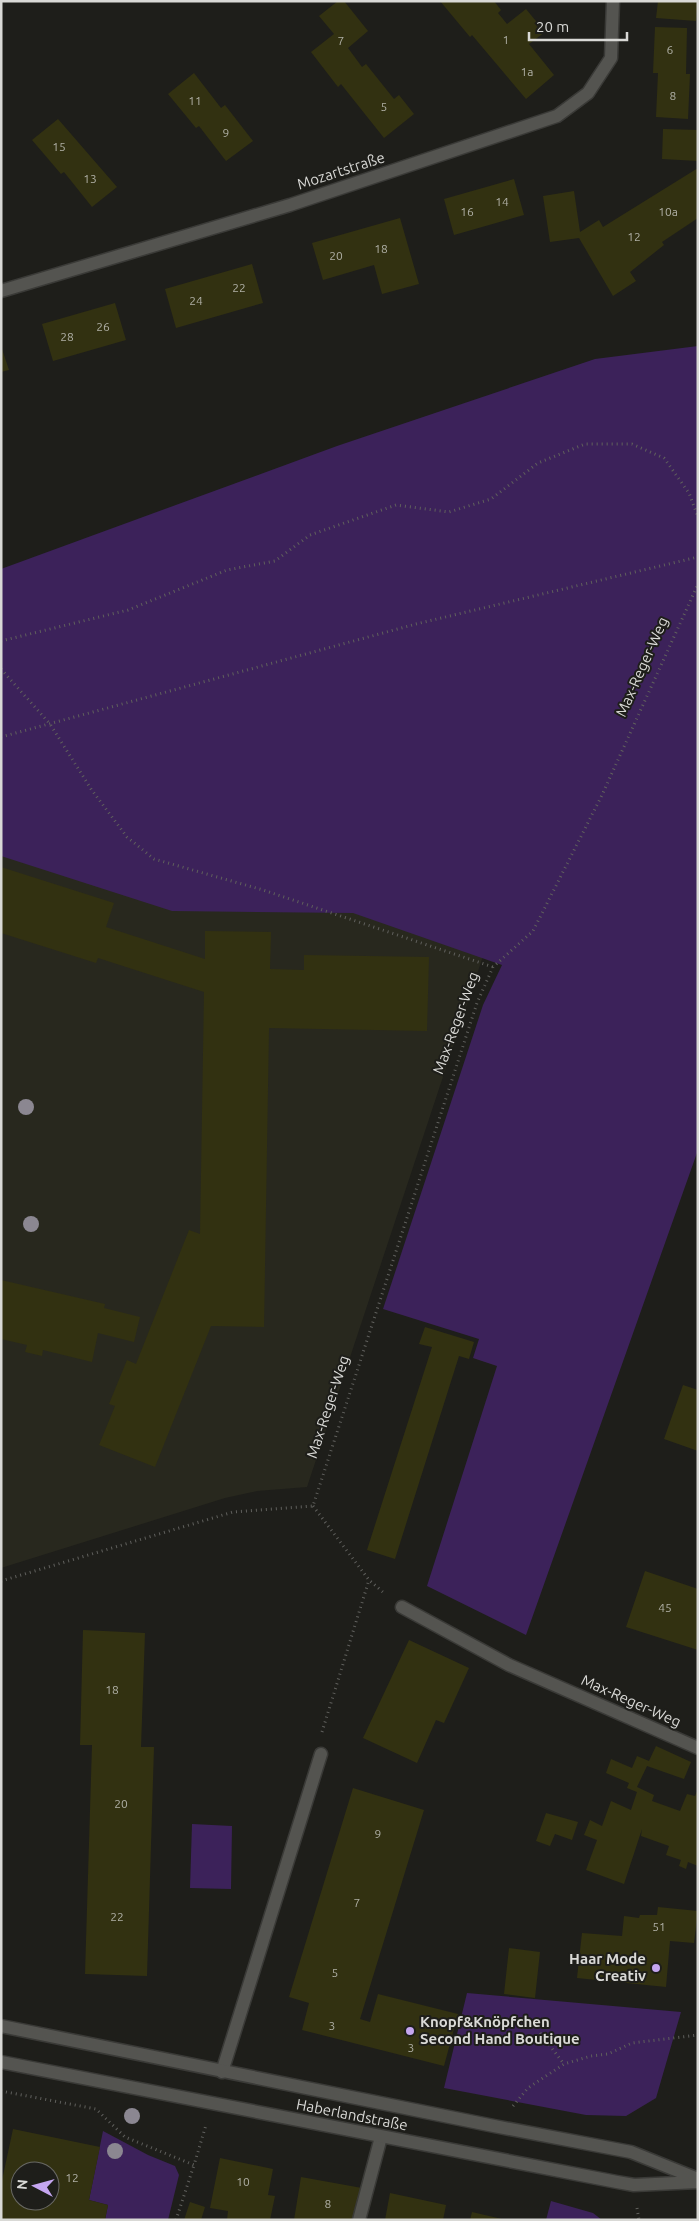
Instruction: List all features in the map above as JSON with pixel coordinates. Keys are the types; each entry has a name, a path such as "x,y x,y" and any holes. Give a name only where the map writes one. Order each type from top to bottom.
{"street":[{"name":"Mozartstraße","path":"1,291 290,205 556,116 588,93 611,58 613,1"},
{"name":"Max-Reger-Weg","path":"402,1607 510,1665 698,1748"},
{"path":"222,2072 321,1754"},
{"name":"Haberlandstraße","path":"1,2026 222,2072 631,2152 698,2181"},
{"name":"Haberlandstraße","path":"1,2062 618,2182 634,2184 698,2181"},
{"path":"359,2220 381,2137"}],"path":[{"path":"1,641 128,610 227,570 275,562 310,535 396,505 449,512 491,499 538,463 585,444 632,444 664,458 688,493 698,517"},
{"path":"1,737 416,624 698,557"},
{"name":"Max-Reger-Weg","path":"313,1506 477,1003 493,967 533,931 602,795 698,584"},
{"path":"1,669 50,724 90,789 127,837 154,859 263,890 493,967"},
{"path":"1,1581 233,1512 313,1506 369,1580 402,1607"},
{"path":"321,1754 322,1732 369,1580"},
{"path":"540,2033 564,2064"},
{"path":"494,2126 528,2088 564,2064 591,2056 608,2054 632,2043 698,2035"},
{"path":"1,2091 96,2108 125,2136 194,2164"},
{"path":"176,2220 213,2104"}],"shaded area":[{"path":"698,346 698,1150 526,1635 427,1586 497,1366 473,1358 479,1339 383,1309 483,1005 502,965 353,913 172,911 1,856 1,569 337,446 595,359"},
{"path":"1,811 490,935 307,1487 257,1491 225,1498 1,1568"},
{"path":"192,1824 232,1826 231,1889 190,1888"},
{"path":"467,1993 681,2012 656,2098 626,2116 586,2115 444,2088"},
{"path":"103,2131 148,2155 175,2166 179,2175 168,2220 105,2220 108,2205 89,2200"},
{"path":"551,2201 593,2213 602,2220 546,2220"}],"building":[{"path":"338,1 344,1 368,31 348,48 362,67 366,64 394,99 399,95 414,114 384,138 341,84 338,87 311,52 334,34 319,16"},
{"path":"440,1 494,1 501,10 498,13 507,24 526,9 545,32 529,44 554,75 526,99 472,35 470,37"},
{"path":"658,1 698,1 696,21 656,18"},
{"path":"655,27 687,28 686,74 690,74 688,119 656,117 658,73 653,73"},
{"path":"194,73 221,108 225,105 253,141 226,161 199,126 196,128 168,94"},
{"path":"58,119 117,187 92,207 64,172 61,174 32,140"},
{"path":"663,129 698,130 698,161 662,159"},
{"path":"698,168 698,218 662,242 664,245 630,272 636,281 613,296 579,238 550,242 543,196 574,191 580,232 599,220 603,227"},
{"path":"514,179 524,215 454,235 444,199"},
{"path":"400,218 419,284 382,294 374,265 323,280 312,243"},
{"path":"252,264 263,303 176,328 165,289"},
{"path":"115,303 126,340 53,361 42,324"},
{"path":"1,346 9,370 1,372"},
{"path":"1,867 114,903 106,927 205,959 205,931 271,932 270,969 304,970 304,955 429,957 427,1031 269,1028 264,1327 211,1326 155,1467 99,1445 115,1406 109,1404 127,1360 136,1364 189,1230 200,1234 204,992 98,958 96,963 1,933"},
{"path":"1,1280 105,1304 104,1308 140,1317 134,1342 98,1333 92,1362 43,1350 42,1356 25,1352 27,1345 1,1339"},
{"path":"425,1327 474,1342 469,1359 459,1356 395,1559 367,1550 432,1347 419,1344"},
{"path":"683,1385 698,1390 698,1451 664,1439"},
{"path":"645,1571 698,1589 698,1650 626,1627"},
{"path":"83,1630 145,1633 141,1747 154,1747 147,1976 85,1974 92,1745 80,1745"},
{"path":"409,1640 469,1668 444,1723 436,1720 417,1763 363,1738"},
{"path":"656,1746 691,1762 684,1779 647,1766 637,1787 654,1795 652,1801 680,1811 687,1794 695,1796 698,1789 698,1866 688,1862 686,1869 679,1866 681,1860 666,1855 669,1846 641,1836 642,1829 624,1884 586,1870 597,1840 584,1835 590,1820 602,1826 611,1801 631,1810 637,1792 627,1788 629,1783 606,1773 611,1759 632,1768 637,1756 649,1761"},
{"path":"353,1788 424,1810 360,2019 370,2022 378,1994 458,2014 444,2066 302,2030 309,2003 289,1997"},
{"path":"546,1813 578,1822 572,1840 555,1834 550,1846 536,1841"},
{"path":"658,1907 698,1911 694,1943 670,1941 666,1987 577,1978 582,1933 622,1936 624,1916 639,1918 640,1915 657,1915"},
{"path":"509,1948 540,1952 535,1998 504,1994"},
{"path":"13,2129 100,2147 89,2200 108,2205 105,2220 1,2220 1,2185"},
{"path":"220,2158 273,2169 268,2195 275,2196 270,2220 227,2220 228,2211 210,2208"},
{"path":"301,2177 362,2188 356,2220 294,2220"},
{"path":"390,2193 446,2205 443,2220 385,2220"},
{"path":"190,2202 205,2207 201,2220 184,2220"},
{"path":"472,2212 502,2219 502,2220 470,2220"}],"place":[{"name":"Haar Mode Creativ","path":"656,1968"},
{"name":"Knopf&Knöpfchen Second Hand Boutique","path":"410,2031"}]}
